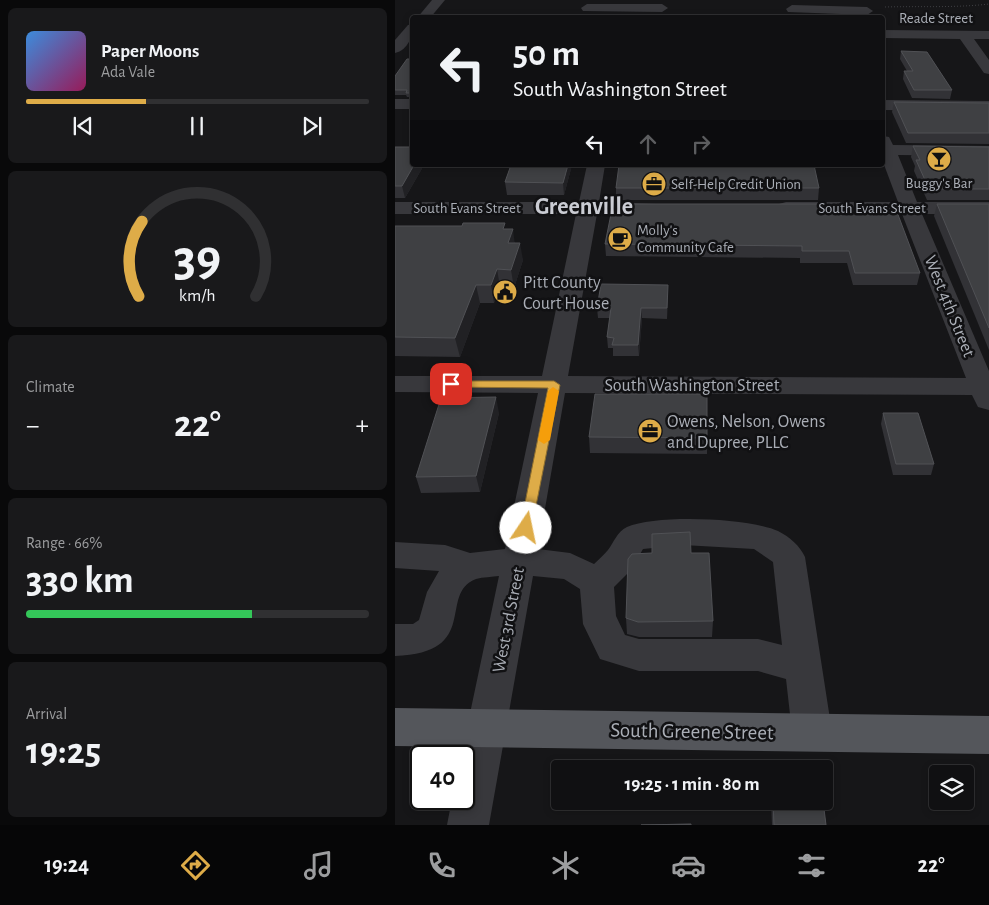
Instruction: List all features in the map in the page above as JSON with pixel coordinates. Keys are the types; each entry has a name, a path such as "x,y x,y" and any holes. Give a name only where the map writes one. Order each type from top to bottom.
{"main road":[{"name":"South Greene Street","path":"395,727 989,735"}],"street":[{"path":"426,15 439,0"},
{"path":"587,8 662,8"},
{"path":"792,9 867,11"},
{"path":"395,32 410,30"},
{"path":"395,49 410,31"},
{"name":"Reade Street","path":"885,34 989,35"},
{"path":"964,35 989,70"},
{"path":"395,104 410,104"},
{"path":"885,105 989,106"},
{"path":"885,142 903,136"},
{"path":"885,142 989,151"},
{"name":"West 4th Street","path":"885,144 987,393"},
{"name":"West 3rd Street","path":"468,825 596,167"},
{"name":"South Evans Street","path":"395,208 669,208"},
{"name":"South Evans Street","path":"766,208 989,208"},
{"name":"South Washington Street","path":"395,384 987,393"},
{"path":"805,667 758,655 639,656 613,648 601,630 597,610 597,582 619,561 632,540 639,536 706,533 762,538 789,557 805,667 812,732"},
{"path":"395,555 445,558 470,566 519,561 570,566 597,582"},
{"path":"395,640 422,639 431,634 451,579 470,566"}],"path":[{"path":"835,9 840,6 907,8 933,5 963,7 989,4"}],"building":[{"path":"901,51 927,52 952,90 914,90 904,71 913,71"},
{"path":"407,59 410,59 410,93 406,93 407,90 395,90 395,76"},
{"path":"894,102 989,103 989,133 908,133"},
{"path":"913,146 989,147 989,189 929,189 916,160 920,160"},
{"path":"395,147 410,147 410,167 413,167 402,186 395,186"},
{"path":"510,167 567,167 563,183 505,182"},
{"path":"619,167 814,167 819,188 616,188"},
{"path":"613,204 823,204 825,211 897,212 920,273 855,273 849,251 802,251 802,246 605,244"},
{"path":"937,204 989,204 989,328"},
{"path":"463,223 505,223 503,229 513,229 508,243 520,243 511,270 497,269 491,285 476,285 455,338 395,337 395,226 462,226"},
{"path":"601,284 668,285 667,308 641,308 638,345 612,345 614,338 607,337 611,308 597,308"},
{"name":"Owens, Nelson, Owens and Dupree, PLLC","path":"595,394 707,394 707,438 589,437"},
{"path":"496,397 476,476 416,477 441,398"},
{"path":"883,413 918,413 934,464 896,464"},
{"path":"690,532 691,553 709,553 713,621 638,622 626,618 628,559 632,554 652,553 652,534"},
{"path":"773,810 824,810 826,825 774,825"},
{"path":"691,824 691,825 641,825"}],"slow traffic":[{"path":"544,440 553,391"}],"place":[{"name":"Buggy's Bar","path":"939,159"},
{"name":"Self-Help Credit Union","path":"654,184"},
{"name":"Molly's Community Cafe","path":"620,239"},
{"name":"Pitt County Court House","path":"505,292"},
{"name":"Owens, Nelson, Owens and Dupree, PLLC","path":"650,431"}],"district":[{"name":"Greenville","path":"584,206"}],"route":[{"path":"451,384 554,385 526,528"}]}
